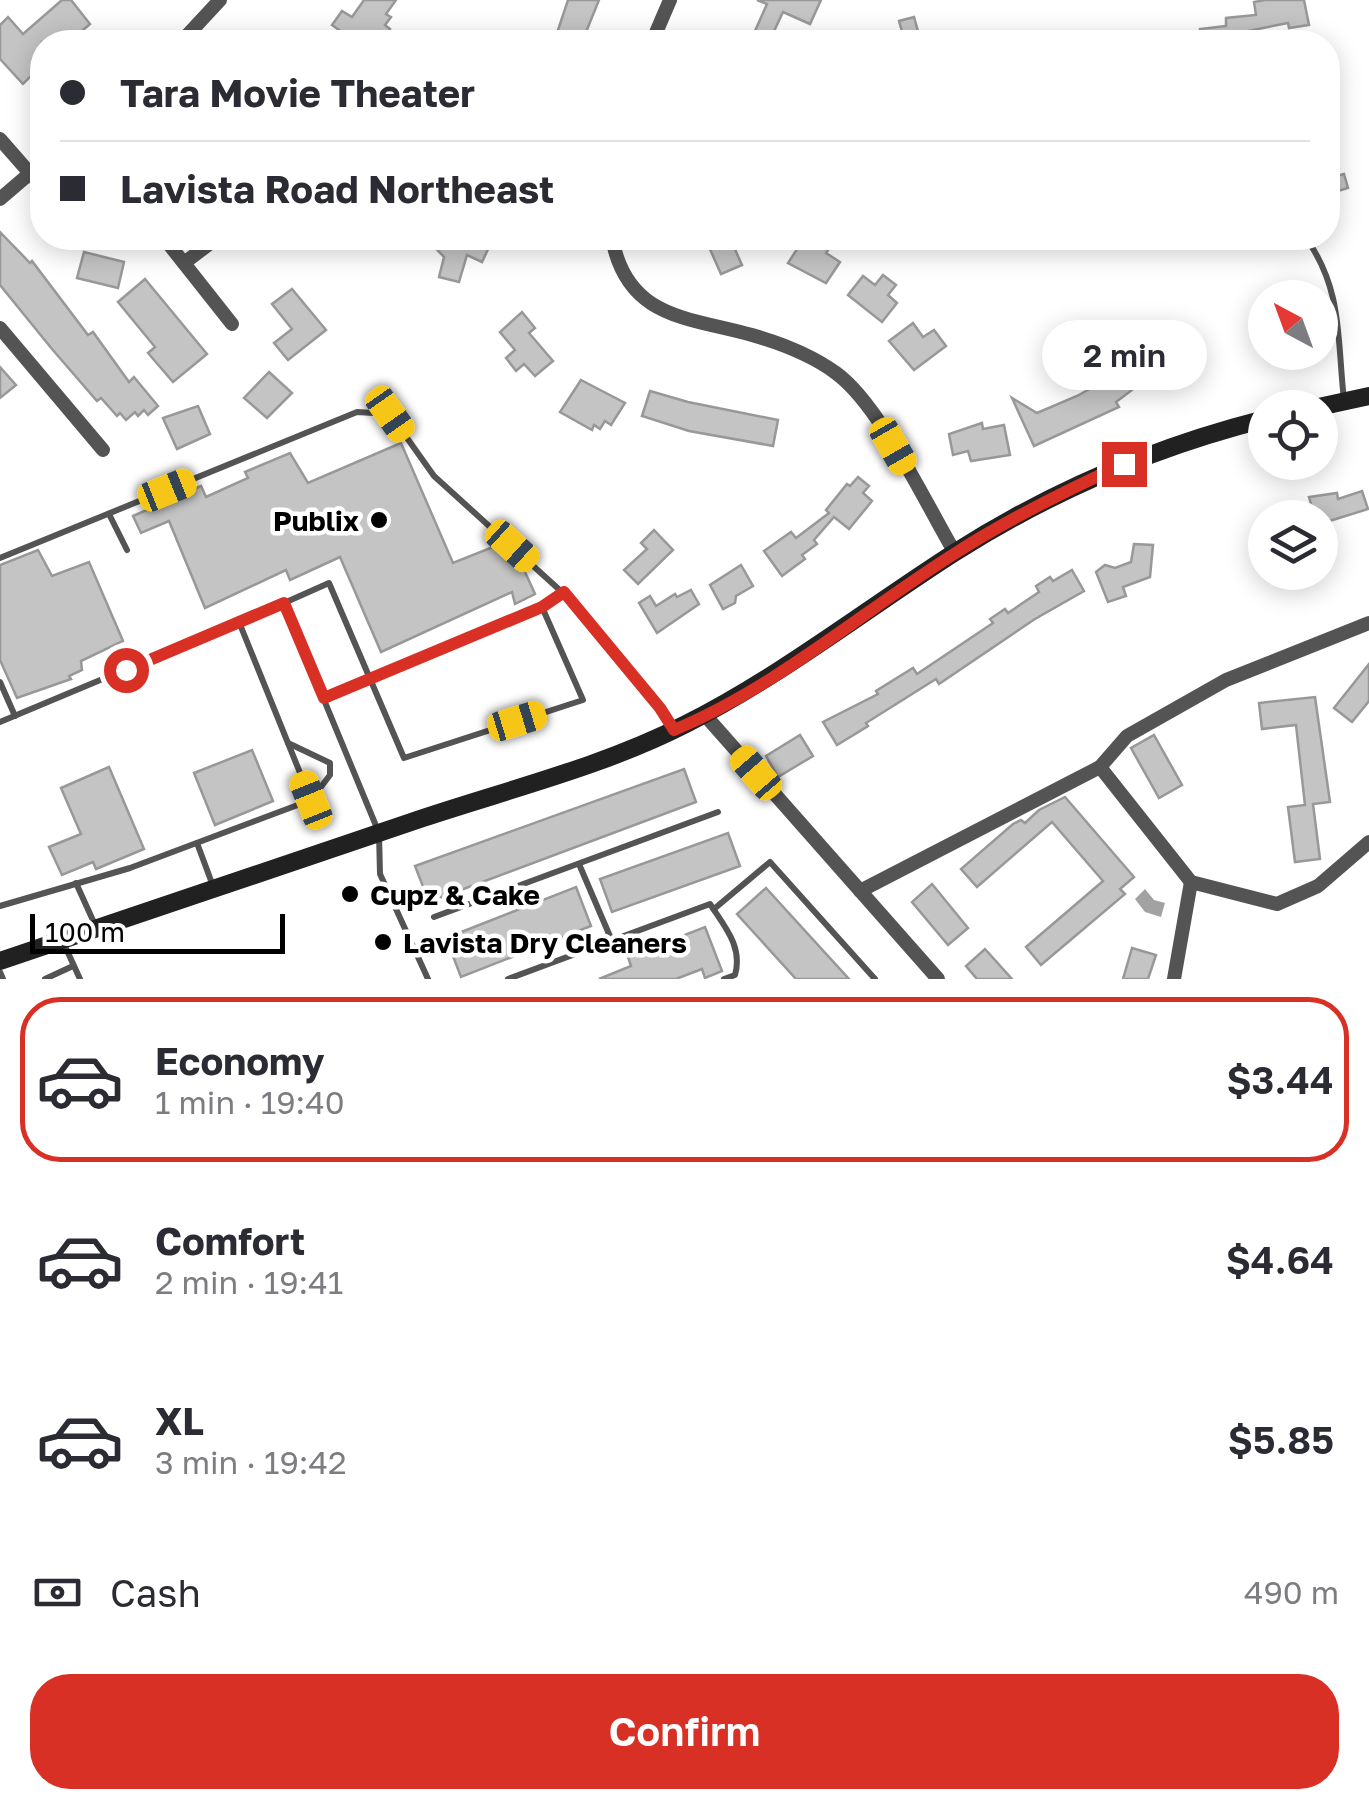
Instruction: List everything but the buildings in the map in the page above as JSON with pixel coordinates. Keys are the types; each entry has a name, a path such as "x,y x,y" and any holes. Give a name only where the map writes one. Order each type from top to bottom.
{"main road":[{"path":"1338,402 1369,396"},
{"path":"0,961 586,764 674,730 787,666 1023,512 1124,464 1248,424"}],"street":[{"path":"193,30 220,0"},
{"path":"657,30 670,0"},
{"path":"0,139 30,174 0,199"},
{"path":"174,250 232,324"},
{"path":"184,263 201,250"},
{"path":"616,250 626,277 646,299 666,311 684,321 778,344 838,374 874,414 955,553"},
{"path":"0,328 104,450"},
{"path":"860,891 1100,767 1128,736 1226,680 1369,624"},
{"path":"704,714 938,979"},
{"path":"1100,767 1191,882 1277,904 1318,886 1369,842"},
{"path":"1174,979 1191,882"}],"lane":[{"path":"1315,250 1324,263 1338,324 1344,401"},
{"path":"0,558 357,412 390,414 434,476 564,592 674,730"},
{"path":"109,514 127,550"},
{"path":"0,722 329,583 404,758 583,700 542,607"},
{"path":"324,698 542,607 564,592"},
{"path":"284,603 379,833 380,874 428,979"},
{"path":"239,622 311,800"},
{"path":"0,682 15,716"},
{"path":"0,906 161,856 311,800 330,775 330,762 288,743"},
{"path":"434,918 718,812"},
{"path":"197,843 214,887"},
{"path":"714,910 770,862 875,979"},
{"path":"579,864 612,941"},
{"path":"76,883 96,928"},
{"path":"508,979 710,904 736,946 735,975 724,979"},
{"path":"62,940 80,979"},
{"path":"45,979 73,966"},
{"path":"0,972 3,979"}],"shaded area":[{"path":"1145,889 1154,900 1165,903 1161,917 1145,912 1135,899"}],"place":[{"name":"Publix","path":"379,520"},
{"name":"Cupz & Cake","path":"350,894"},
{"name":"Lavista Dry Cleaners","path":"383,942"}],"route":[{"path":"126,670 284,603 324,698 542,607 564,592 674,730 787,666 1023,512 1124,464"}]}
